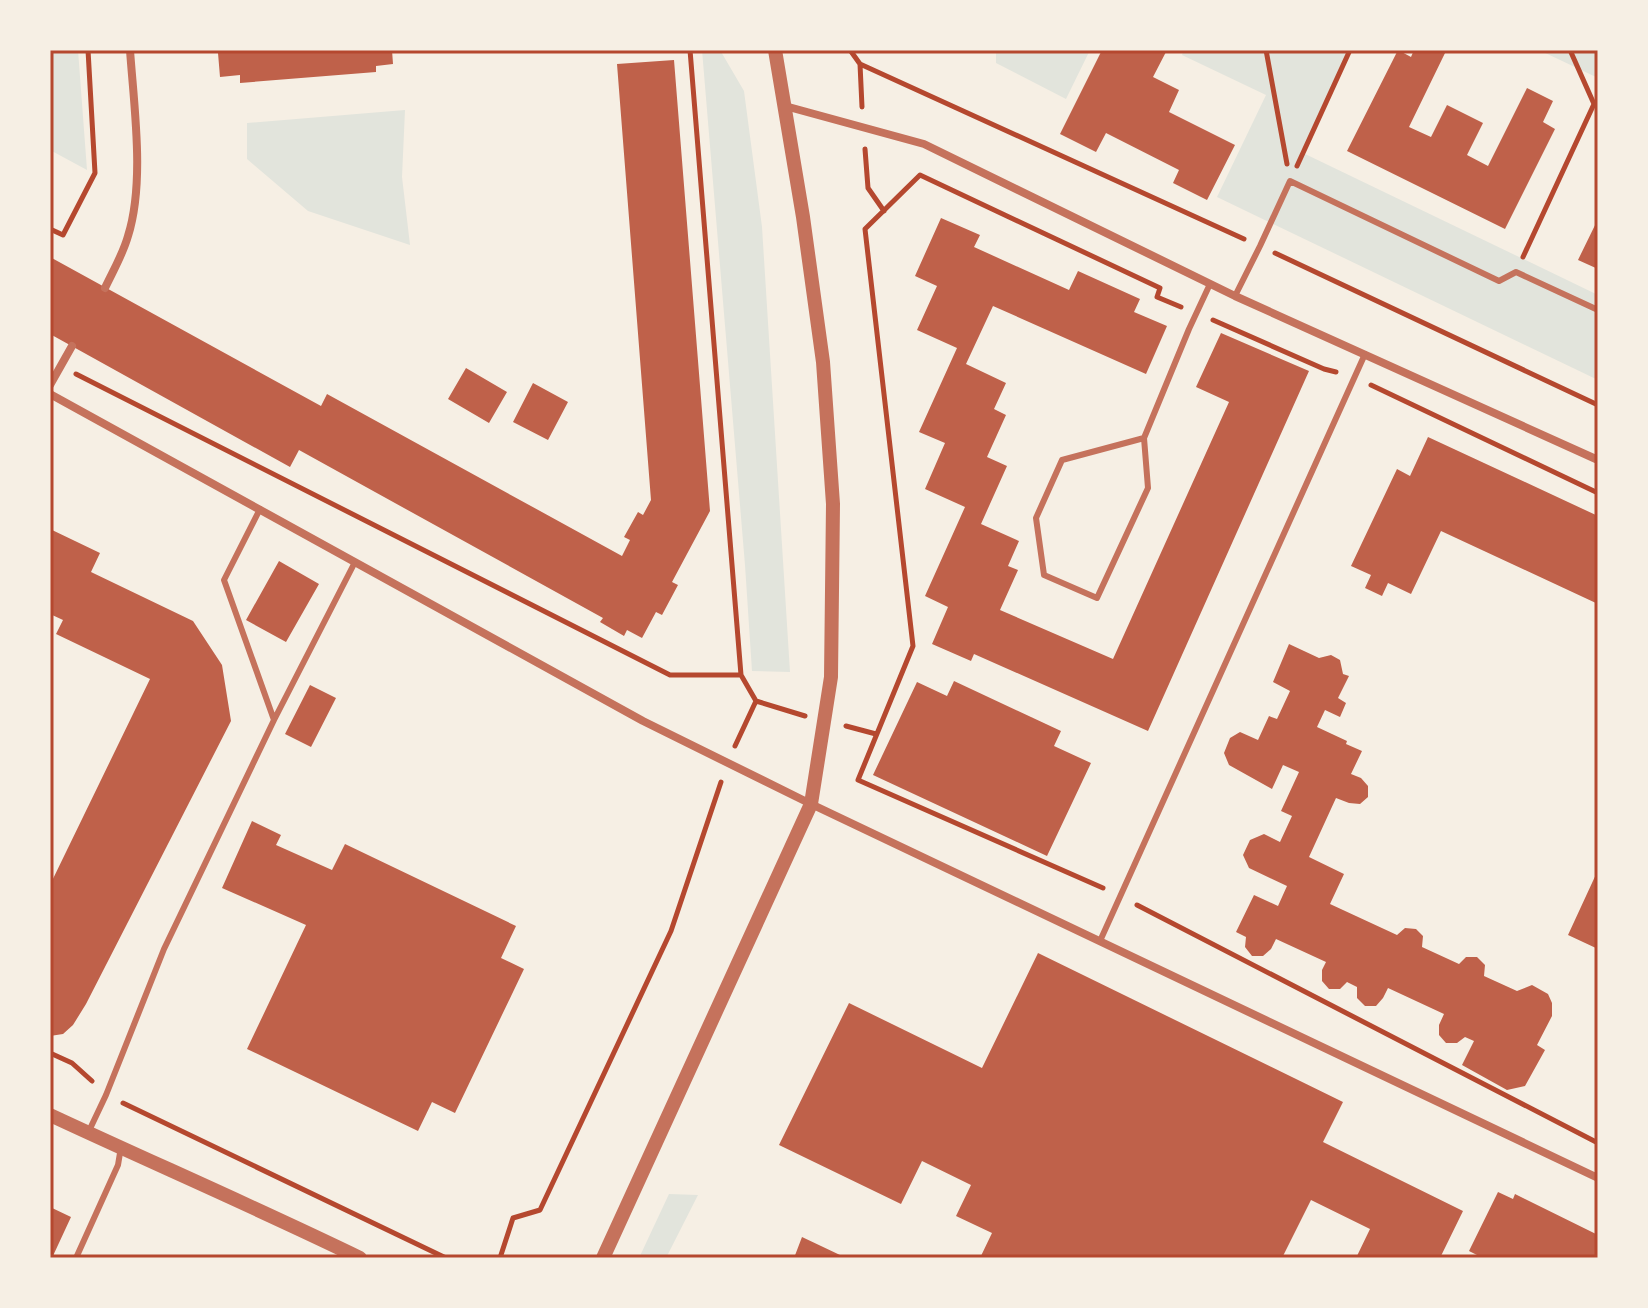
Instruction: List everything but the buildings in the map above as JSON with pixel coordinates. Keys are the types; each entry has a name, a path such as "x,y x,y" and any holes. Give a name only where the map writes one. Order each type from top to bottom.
{"street":[{"path":"105,288 128,239 134,212 138,148 130,50"},
{"path":"603,1258 811,804 831,677 833,504 823,362 775,50"},
{"path":"785,106 924,144 1235,296 1598,460"},
{"path":"50,385 72,346"},
{"path":"50,394 643,721 1598,1178"},
{"path":"50,1115 360,1258"}],"lane":[{"path":"1235,296 1290,181 1499,281 1516,272 1598,310"},
{"path":"1144,438 1062,460 1036,518 1044,575 1097,598 1148,488 1144,438 1210,284"},
{"path":"1100,941 1365,354"},
{"path":"260,509 224,580 274,720"},
{"path":"88,1133 164,949 274,720 355,562"},
{"path":"76,1258 118,1165 121,1147"}],"path":[{"path":"50,229 63,235 95,173 88,50"},
{"path":"690,50 741,675 756,701 876,734"},
{"path":"850,50 860,64 1260,246 1598,405"},
{"path":"1266,50 1290,181"},
{"path":"1290,181 1350,50"},
{"path":"1516,272 1594,104 1570,50"},
{"path":"1598,493 1355,377 1324,369 1157,297 1160,288 920,175 865,229 913,646 858,780 1121,896 1598,1143"},
{"path":"61,366 670,675 741,675"},
{"path":"500,1258 513,1218 540,1210 671,931 727,762 756,701"},
{"path":"50,1053 72,1063 106,1095 446,1258"}],"shaded area":[{"path":"50,50 78,50 87,170 50,150"},
{"path":"702,50 720,50 744,91 762,227 790,672 752,671"},
{"path":"996,50 1090,50 1066,99 996,63"},
{"path":"1184,50 1350,50 1301,152 1598,295 1598,380 1217,197 1266,95 1182,55"},
{"path":"1539,50 1598,50 1598,78"},
{"path":"405,110 402,177 410,245 308,211 247,159 247,123"},
{"path":"669,1194 698,1195 666,1258 639,1258"}]}
